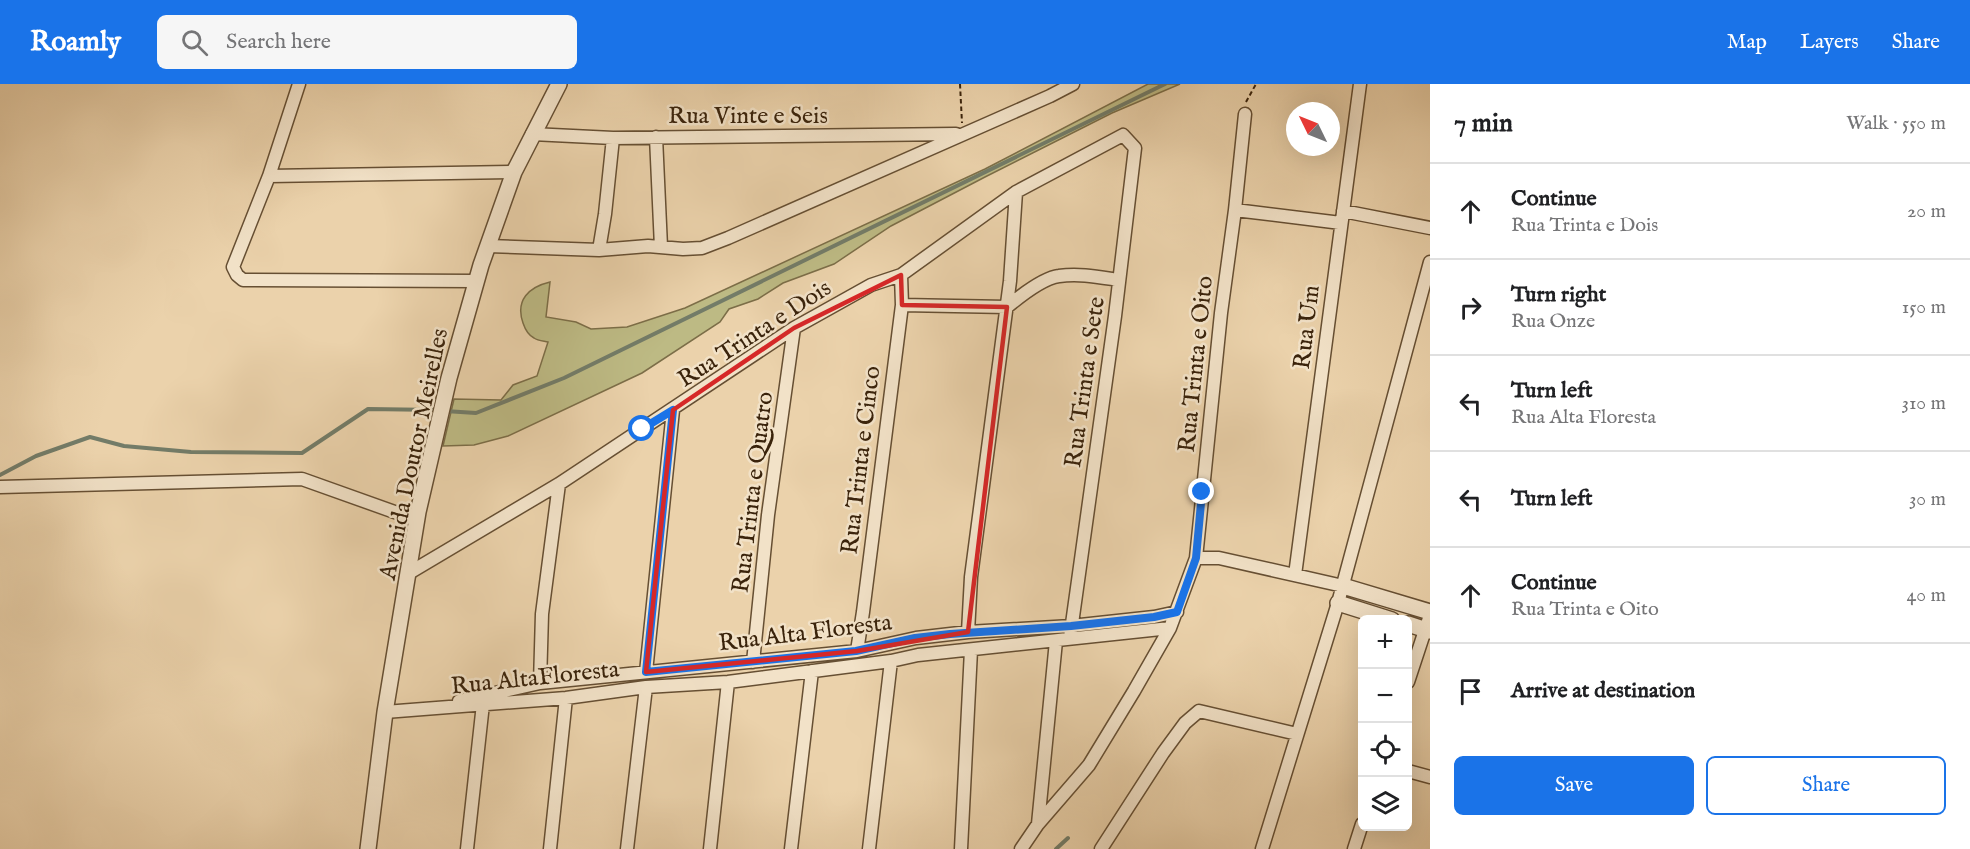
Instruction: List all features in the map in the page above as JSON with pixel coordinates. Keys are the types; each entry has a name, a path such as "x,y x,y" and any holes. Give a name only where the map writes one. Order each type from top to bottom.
{"street":[{"path":"299,84 269,176 233,267 237,275 243,280 476,281"},
{"name":"Avenida Doutor Meirelles","path":"368,849 385,712 417,520 442,410 476,281 514,172 559,84"},
{"path":"488,246 599,249 702,248 1073,84"},
{"name":"Rua Um","path":"1295,575 1360,84"},
{"name":"Rua Trinta e Oito","path":"1021,849 1038,824 1089,765 1170,628 1196,558 1221,313 1245,114"},
{"name":"Rua Vinte e Seis","path":"532,134 613,138 964,134"},
{"name":"Rua Trinta e Dois","path":"409,573 559,484 794,328 872,285 901,274 1016,192 1123,135"},
{"name":"Rua Trinta e Sete","path":"1070,632 1135,148 1123,135"},
{"path":"656,137 661,247"},
{"path":"599,249 613,138"},
{"path":"269,176 514,172"},
{"path":"968,632 971,577 1007,307 1016,192"},
{"path":"1235,210 1342,217 1430,228"},
{"path":"1262,849 1343,586 1430,262"},
{"name":"Rua Trinta e Cinco","path":"856,651 863,612 902,304 901,274"},
{"path":"902,304 1007,307 1020,296 1056,276 1081,275 1119,280"},
{"name":"Rua Trinta e Quatro","path":"753,662 768,515 794,328"},
{"path":"646,672 673,410"},
{"path":"0,487 302,479 417,520"},
{"path":"540,683 542,614 559,484"},
{"path":"1196,558 1219,558 1343,586 1428,622"},
{"path":"1338,603 1376,615"},
{"name":"Rua Alta Floresta","path":"441,707 467,698 540,683 856,651 915,638 968,632 1070,632 1177,612"},
{"path":"1412,624 1428,622"},
{"path":"1412,669 1428,622"},
{"name":"Rua AltaFloresta","path":"441,707 566,698 646,687 728,682 891,661 918,655 1056,640 1070,632 1170,628"},
{"path":"915,638 918,655"},
{"path":"1038,824 1056,640"},
{"path":"961,849 971,650"},
{"path":"869,849 891,661"},
{"path":"791,849 812,671"},
{"path":"710,849 728,682"},
{"path":"627,849 646,687"},
{"path":"550,849 566,698"},
{"path":"467,849 483,704"},
{"path":"385,712 441,707"},
{"path":"1101,849 1163,753 1185,723 1199,711 1297,734"},
{"path":"1412,772 1430,777"},
{"path":"1354,849 1360,831"}],"path":[{"path":"960,84 964,134"},
{"path":"1245,114 1246,101 1256,84"}],"highlighted area":[{"path":"901,275 902,305 1007,307 968,632 857,651 646,672 673,410 794,328"}],"shaded area":[{"path":"1148,84 1180,84 1112,113 985,177 891,226 834,264 783,283 758,299 729,309 720,322 642,373 508,436 474,445 443,446 454,399 501,400 513,385 537,376 548,342 537,340 528,334 521,315 522,301 536,287 550,282 546,317 576,322 591,329 627,327 685,308 985,169"}],"waterway":[{"path":"445,411 476,413 564,378 1165,84"},
{"path":"0,475 36,456 90,437 124,446 191,452 302,453 368,409 438,410"},
{"path":"1056,849 1068,838"}],"route":[{"path":"642,429 673,410 646,672 856,651 915,638 950,634 1071,626 1154,617 1177,612 1196,558 1202,492"}]}
